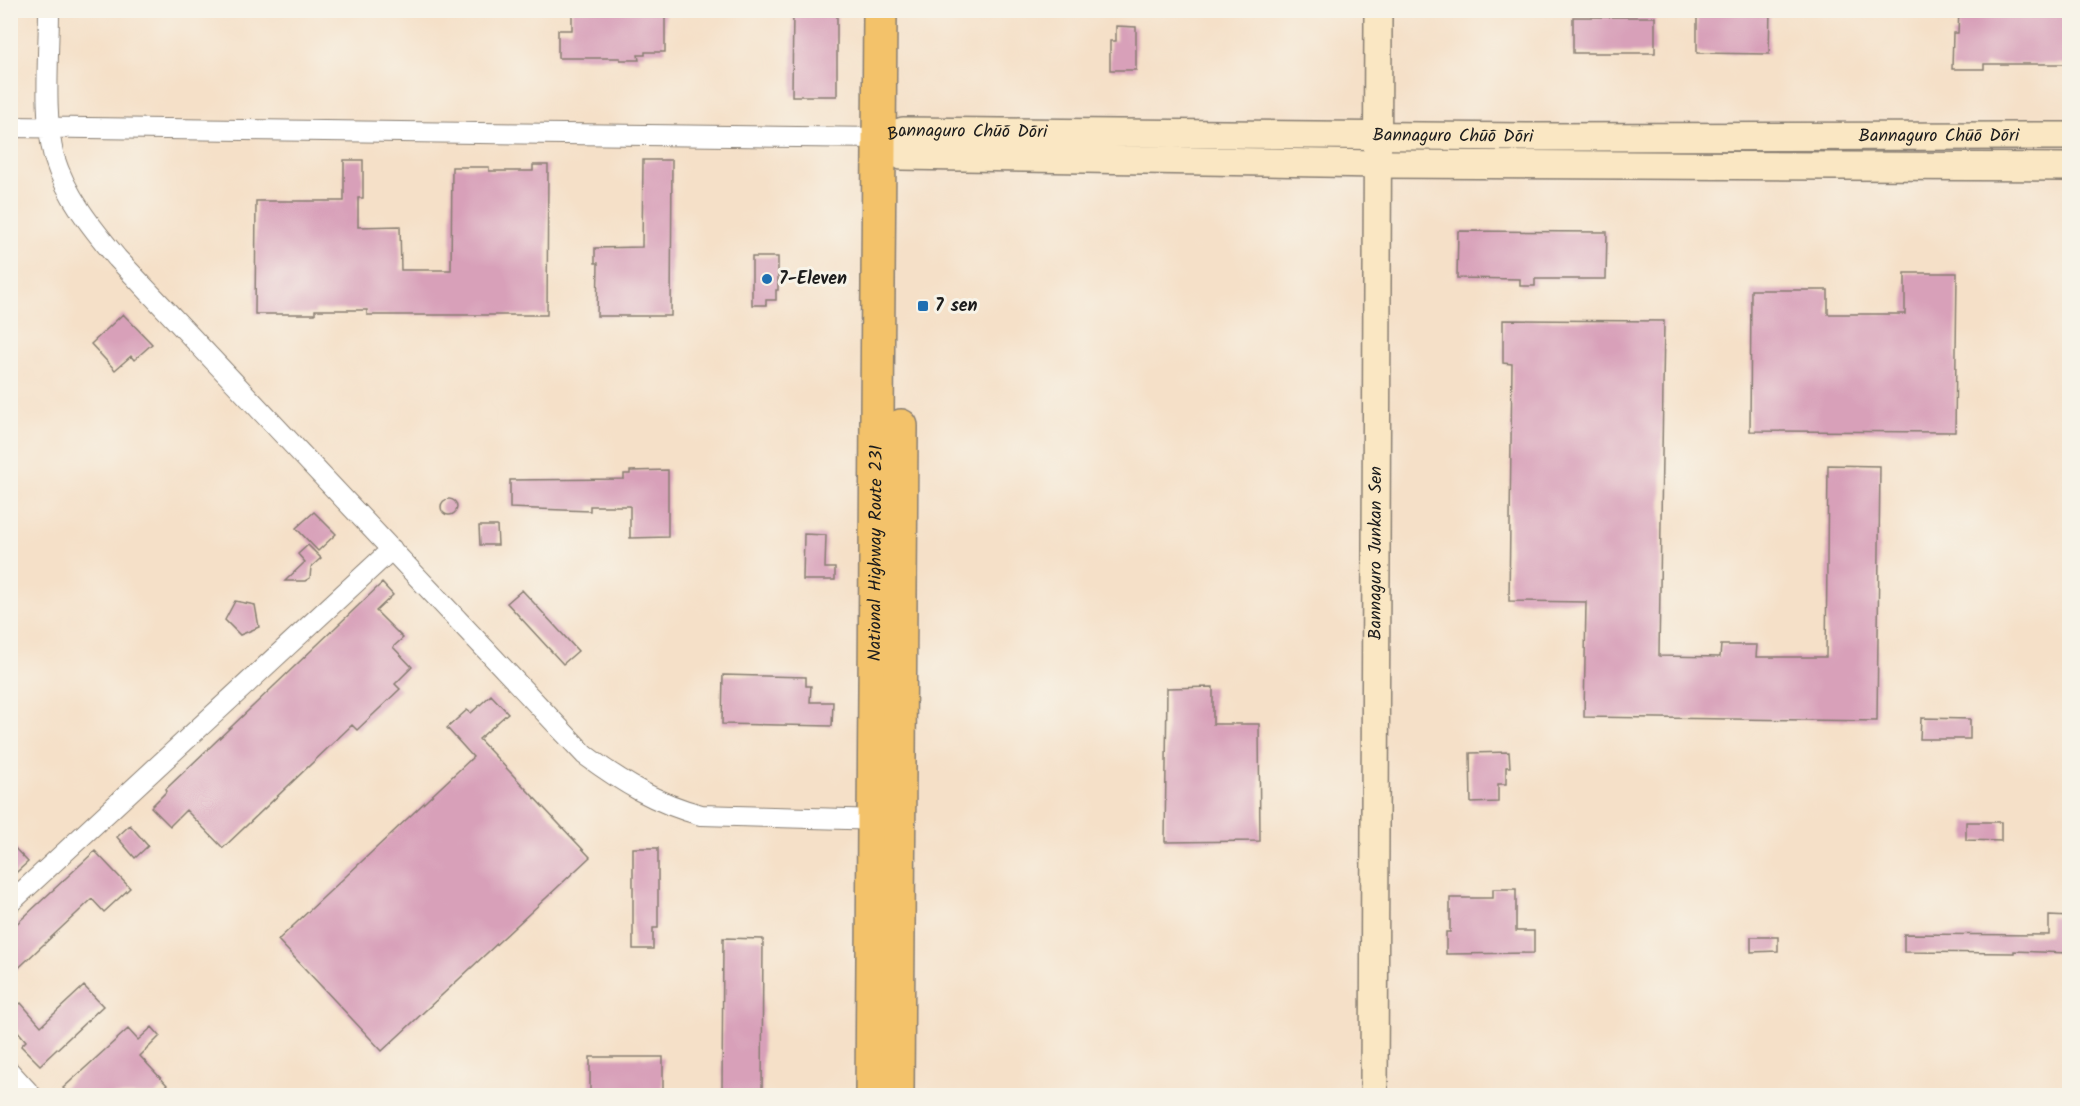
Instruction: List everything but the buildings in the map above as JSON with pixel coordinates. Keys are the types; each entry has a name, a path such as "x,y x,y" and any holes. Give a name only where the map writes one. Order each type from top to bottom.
{"highway":[{"name":"National Highway Route 231","path":"880,10 895,141"},
{"name":"National Highway Route 231","path":"872,1095 886,820 895,141 903,10"},
{"name":"National Highway Route 231","path":"886,820 897,1095"}],"street":[{"path":"49,10 48,127 54,158 64,181 93,229 125,266 585,755 644,795 674,808 701,815 886,820"},
{"name":"Bannaguro Junkan Sen","path":"1374,1095 1378,10"},
{"path":"10,127 895,141"},
{"name":"Bannaguro Chūō Dōri","path":"895,141 1378,136 2070,136"},
{"name":"Bannaguro Chūō Dōri","path":"895,141 1378,164 2070,167"},
{"path":"10,903 392,549"},
{"path":"10,1072 32,1095"}],"place":[{"name":"7-Eleven","path":"767,279"},
{"name":"7 sen","path":"923,306"}]}
